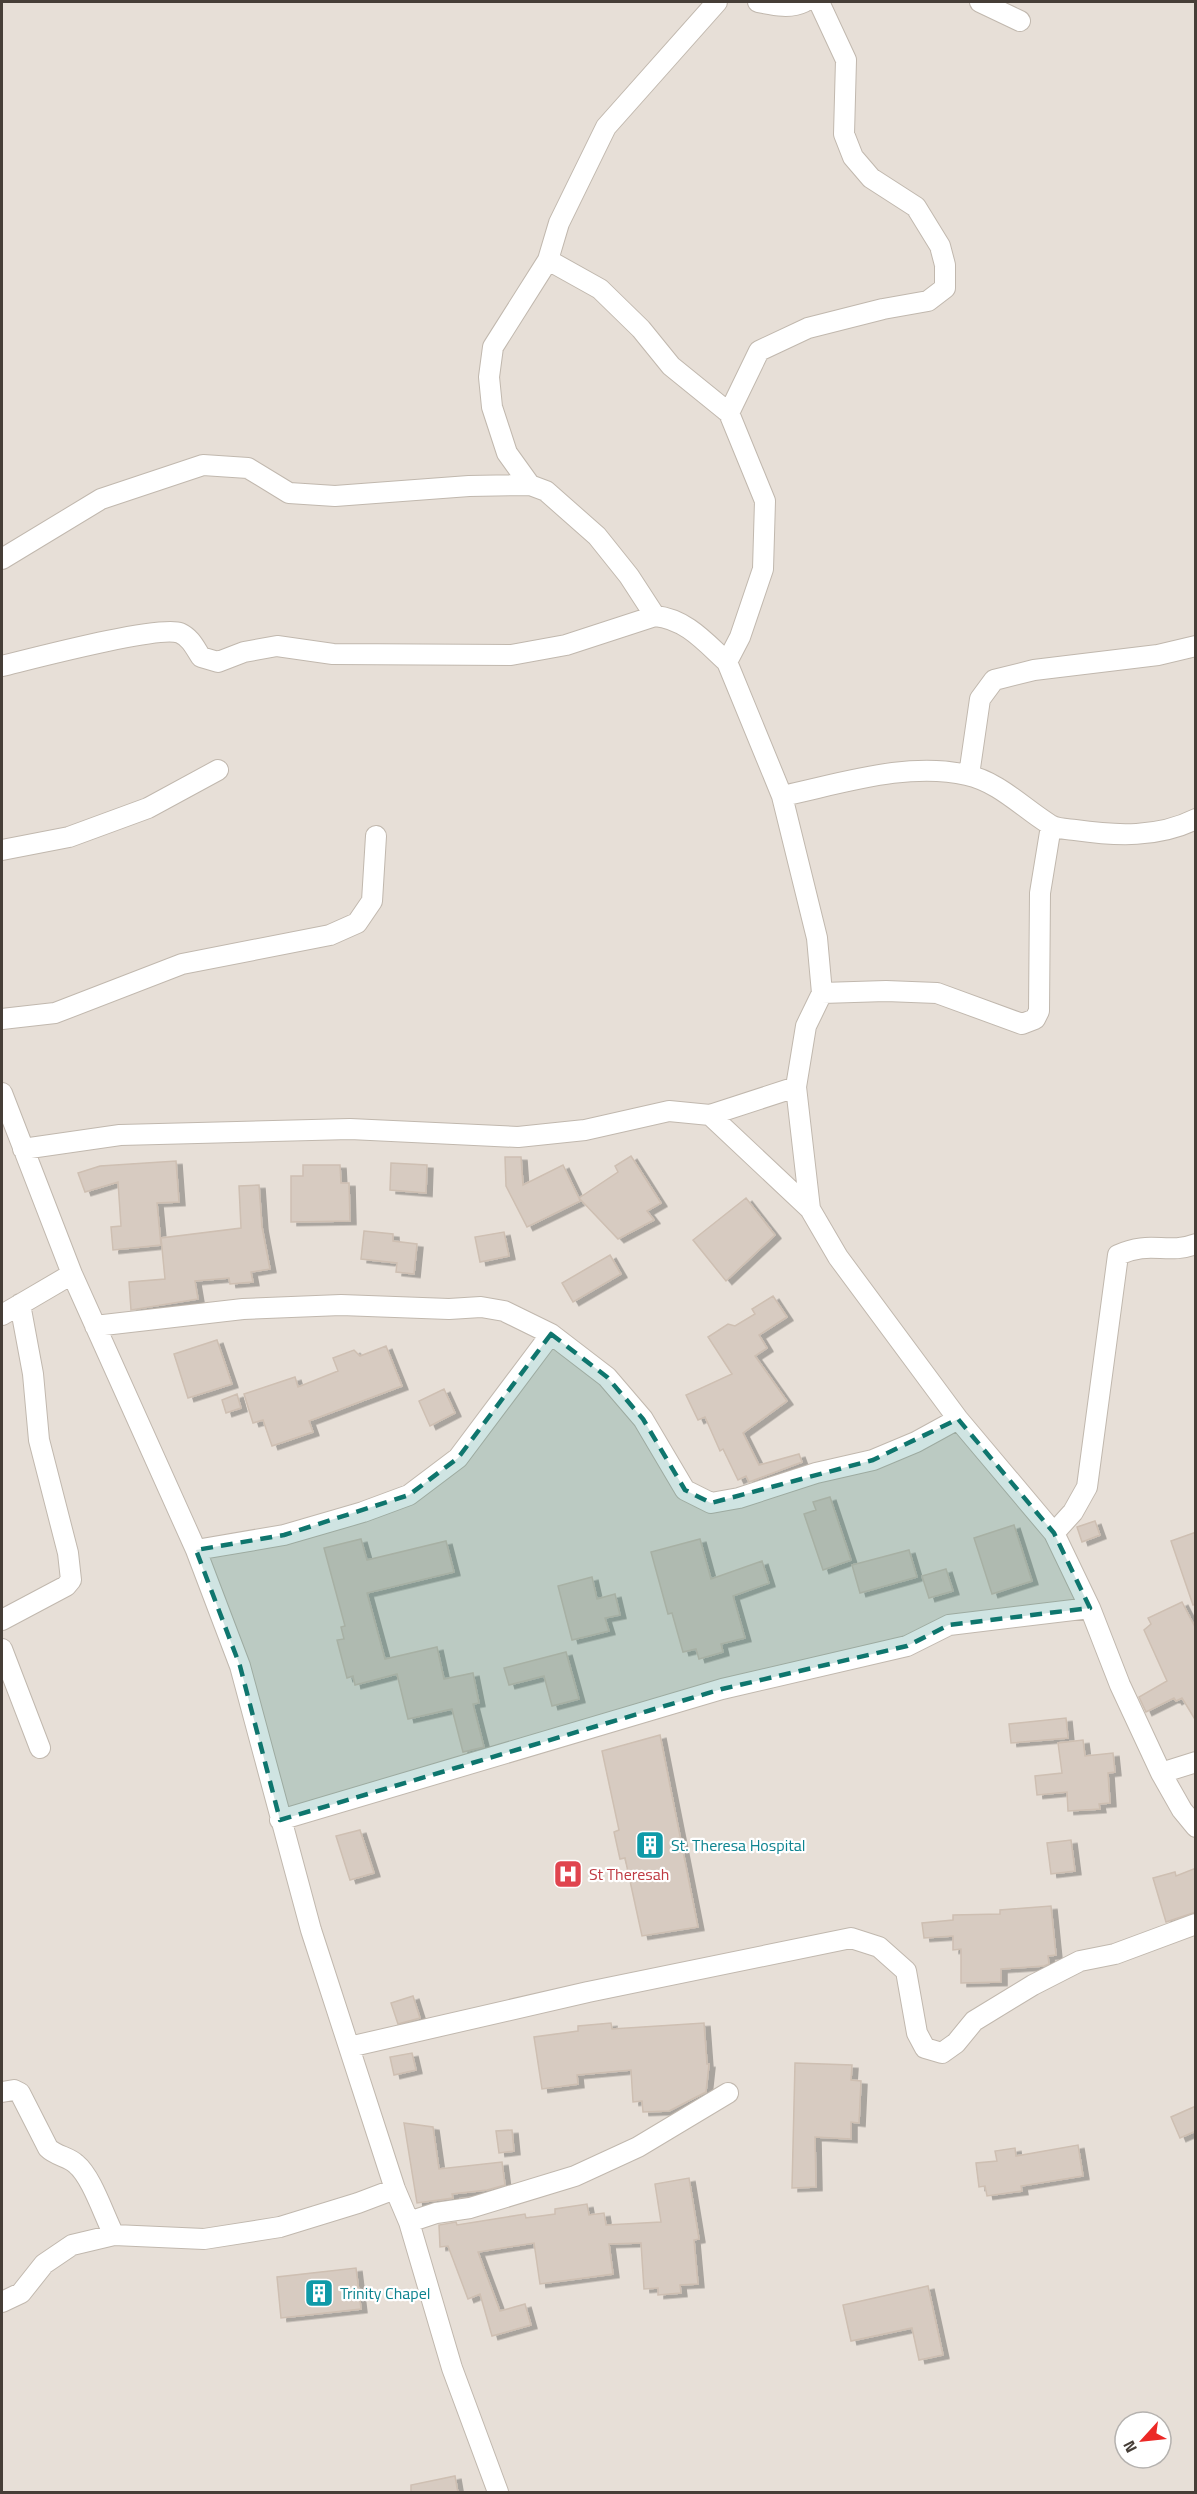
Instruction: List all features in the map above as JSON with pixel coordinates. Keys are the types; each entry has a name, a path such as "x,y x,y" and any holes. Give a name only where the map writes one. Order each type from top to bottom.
{"street":[{"path":"530,485 507,453 492,407 489,377 493,347 548,261 559,222 606,127 717,2"},
{"path":"758,2 775,6 798,5 804,2"},
{"path":"729,413 759,351 808,328 883,309 928,302 945,288 945,265 940,246 916,207 871,178 853,157 844,134 846,60 819,2"},
{"path":"980,2 1020,21"},
{"path":"548,261 600,289 641,329 672,366 729,413 765,501 763,569 740,637 727,662"},
{"path":"2,559 101,499 202,465 249,468 289,494 335,496 469,486 530,485 546,490 597,536 629,576 655,616"},
{"path":"2,666 142,635 177,632 189,639 201,657 218,662 244,652 277,646 333,654 511,656 566,645 655,616 683,623 727,662 782,796 818,938 822,993 806,1026 796,1087 810,1209"},
{"path":"969,775 980,699 994,680 1034,670 1158,655 1196,646"},
{"path":"2,850 69,837 148,808 218,770"},
{"path":"782,796 885,775 936,770 969,775 1016,798 1051,826 1116,836 1177,828 1196,819"},
{"path":"822,993 886,991 937,993 1022,1024 1035,1019 1039,1011 1040,893 1051,826"},
{"path":"2,1019 55,1013 182,964 330,935 357,922 372,901 376,836"},
{"path":"23,1149 120,1135 350,1128 518,1137 585,1130 669,1111 710,1115 796,1087"},
{"path":"2,1097 72,1274 196,1550 240,1666 280,1820 349,2047 395,2188 409,2222 452,2368 498,2493"},
{"path":"710,1115 810,1209 838,1257 958,1419 1054,1533 1090,1608 1119,1685 1161,1773 1182,1810 1196,1827"},
{"path":"1054,1533 1073,1512 1088,1487 1118,1256 1135,1247 1186,1248 1196,1245"},
{"path":"2,1315 72,1274"},
{"path":"2,1620 66,1586 70,1580 68,1553 39,1440 33,1374 20,1304"},
{"path":"95,1326 243,1309 341,1305 448,1309 481,1307 504,1311 551,1334 607,1377 643,1419 685,1490 711,1503 739,1498 816,1473 873,1460 916,1442 958,1419"},
{"path":"196,1550 284,1535 363,1512 409,1495 458,1458 551,1334"},
{"path":"280,1820 722,1689 907,1646 949,1624 1090,1608"},
{"path":"2,1649 40,1748"},
{"path":"1161,1773 1196,1761"},
{"path":"349,2047 588,1992 851,1938 879,1947 906,1971 917,2033 925,2048 942,2053 956,2043 974,2021 1033,1984 1080,1961 1115,1954 1196,1924"},
{"path":"2,2092 14,2090 20,2093 48,2148 55,2155 75,2162 83,2172 114,2235"},
{"path":"409,2222 435,2213 481,2205 575,2176 638,2147 728,2093"},
{"path":"2,2302 21,2293 44,2264 72,2245 114,2235 204,2239 280,2227 358,2203 395,2188"}],"highlighted area":[{"path":"551,1334 607,1377 643,1419 685,1490 711,1503 873,1460 958,1419 1054,1533 1090,1608 949,1625 907,1646 722,1689 280,1820 240,1666 196,1550 284,1535 409,1495 458,1458"}],"shaded area":[{"path":"2,2 1195,2 1195,2492 2,2492"}],"building":[{"path":"631,1156 661,1203 647,1211 654,1220 618,1239 579,1198 618,1172 615,1166"},
{"path":"505,1157 521,1157 523,1185 563,1165 580,1201 527,1227 506,1186"},
{"path":"176,1161 179,1202 157,1203 161,1245 113,1250 111,1227 121,1226 118,1182 85,1192 78,1173 100,1166"},
{"path":"391,1163 427,1165 426,1193 390,1190"},
{"path":"303,1165 340,1165 341,1183 349,1183 350,1221 291,1222 291,1176 303,1176"},
{"path":"259,1185 262,1227 270,1269 251,1272 253,1282 230,1284 229,1278 195,1281 198,1299 131,1310 129,1282 165,1279 161,1238 241,1228 239,1186"},
{"path":"746,1198 775,1235 726,1281 693,1240"},
{"path":"364,1231 393,1234 393,1241 417,1244 414,1274 396,1272 397,1263 361,1259"},
{"path":"504,1232 509,1256 480,1262 475,1237"},
{"path":"610,1255 621,1274 573,1302 562,1283"},
{"path":"773,1296 787,1317 759,1335 767,1348 755,1356 787,1401 743,1433 759,1465 799,1454 802,1462 749,1482 746,1476 738,1480 723,1449 720,1451 705,1417 698,1420 686,1395 732,1374 708,1337 728,1324 735,1326 755,1314 752,1309"},
{"path":"217,1340 232,1384 188,1398 174,1354"},
{"path":"386,1346 402,1386 309,1421 313,1432 272,1446 263,1420 253,1423 244,1394 295,1377 298,1387 338,1371 333,1358 354,1350 360,1356"},
{"path":"444,1389 455,1413 430,1426 419,1401"},
{"path":"237,1394 241,1408 226,1413 222,1400"},
{"path":"830,1497 851,1560 823,1570 804,1514 816,1510 813,1502"},
{"path":"1095,1521 1100,1535 1082,1542 1077,1527"},
{"path":"1014,1525 1032,1581 992,1594 974,1538"},
{"path":"1196,1532 1196,1604 1193,1605 1171,1541"},
{"path":"361,1539 367,1560 446,1541 454,1572 367,1593 385,1659 437,1647 444,1679 473,1673 479,1703 473,1704 484,1747 463,1752 452,1709 408,1719 397,1674 355,1685 353,1676 347,1678 337,1640 344,1639 341,1627 345,1626 324,1548"},
{"path":"700,1539 711,1579 762,1561 769,1583 733,1596 745,1638 721,1644 723,1652 699,1659 696,1649 683,1652 672,1613 668,1614 651,1552"},
{"path":"909,1550 917,1577 860,1593 852,1565"},
{"path":"946,1569 953,1591 929,1598 922,1576"},
{"path":"592,1577 597,1599 615,1594 620,1615 605,1618 609,1631 572,1640 558,1586"},
{"path":"1182,1602 1196,1629 1196,1721 1182,1698 1176,1701 1174,1698 1146,1712 1139,1697 1167,1681 1144,1630 1151,1624 1148,1618"},
{"path":"566,1652 579,1699 552,1706 544,1676 509,1685 504,1668"},
{"path":"1066,1718 1068,1738 1011,1743 1009,1724"},
{"name":"St. Theresa Hospital","path":"660,1735 698,1927 642,1936 625,1858 620,1859 614,1832 619,1830 602,1751"},
{"path":"1083,1740 1085,1756 1113,1753 1115,1772 1108,1773 1110,1803 1099,1804 1100,1809 1068,1811 1067,1792 1037,1795 1035,1776 1062,1773 1058,1743"},
{"path":"360,1830 374,1873 350,1880 336,1836"},
{"path":"1071,1840 1075,1871 1051,1874 1047,1843"},
{"path":"1196,1868 1196,1912 1166,1922 1153,1878 1175,1872 1176,1876"},
{"path":"1051,1906 1056,1955 1048,1956 1049,1964 1044,1966 1001,1969 1001,1982 961,1983 961,1949 953,1950 953,1936 924,1938 922,1923 953,1920 953,1915 1000,1914 1000,1910"},
{"path":"413,1996 420,2018 398,2024 391,2003"},
{"path":"611,2023 612,2029 704,2023 707,2064 709,2064 706,2092 669,2111 643,2112 642,2101 633,2102 631,2070 577,2075 578,2084 542,2089 534,2037 578,2031 578,2026"},
{"path":"412,2053 416,2070 394,2075 390,2057"},
{"path":"795,2063 852,2065 851,2080 861,2081 859,2123 851,2122 851,2139 815,2137 816,2187 792,2188"},
{"path":"1196,2106 1196,2131 1180,2138 1171,2117"},
{"path":"404,2123 433,2127 439,2169 502,2162 505,2185 487,2190 452,2194 453,2198 417,2203"},
{"path":"512,2130 514,2151 499,2153 496,2131"},
{"path":"1078,2145 1083,2176 1021,2186 1022,2191 987,2196 985,2186 979,2187 976,2163 997,2161 995,2151 1015,2148 1016,2156"},
{"path":"689,2178 699,2239 694,2240 698,2284 680,2285 681,2293 658,2295 658,2288 644,2289 641,2243 609,2244 613,2274 540,2284 534,2243 478,2252 500,2311 525,2304 531,2325 492,2336 480,2294 468,2299 448,2246 440,2247 439,2225 456,2222 457,2225 525,2214 526,2218 555,2214 555,2209 587,2204 589,2215 604,2213 606,2225 661,2222 655,2184"},
{"name":"Trinity Chapel","path":"356,2268 361,2309 281,2318 277,2277"},
{"path":"928,2286 943,2355 919,2360 912,2328 851,2341 843,2305"},
{"path":"455,2476 458,2493 411,2493 411,2485"}],"place":[{"name":"St. Theresa Hospital","path":"650,1845"},
{"name":"St Theresah","path":"568,1874"},
{"name":"Trinity Chapel","path":"319,2293"}]}
